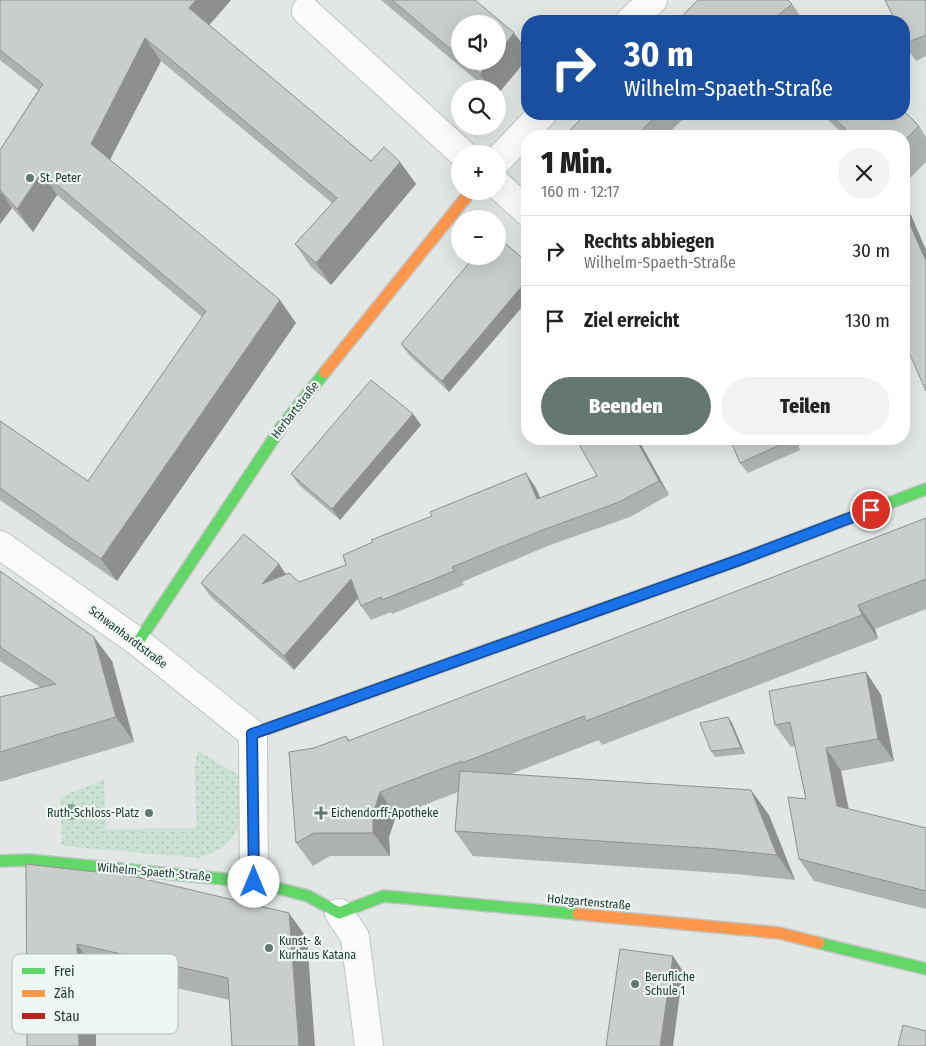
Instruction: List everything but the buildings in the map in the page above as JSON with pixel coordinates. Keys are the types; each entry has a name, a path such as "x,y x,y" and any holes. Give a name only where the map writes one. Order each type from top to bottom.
{"street":[{"path":"637,15 653,0"},
{"path":"306,11 453,145"},
{"path":"527,130 536,120"},
{"path":"506,152 521,136"},
{"path":"506,192 521,206"},
{"name":"Herbartstraße","path":"138,642 282,426 464,200"},
{"path":"369,1046 355,937 339,913 308,896 254,882 252,734 733,563 926,489"},
{"name":"Schwanhardtstraße","path":"0,545 138,642 252,734"},
{"path":"28,860 28,889"},
{"name":"Wilhelm-Spaeth-Straße","path":"0,861 28,860 254,882"},
{"name":"Holzgartenstraße","path":"339,913 384,896 779,933 926,969"}],"green space":[{"path":"198,751 240,776 240,817 238,828 226,845 198,858 62,846 60,797 104,780 106,829 197,828 194,768"}],"traffic: fast":[{"path":"138,642 282,426 325,372"},
{"path":"585,615 742,559 926,489"},
{"path":"0,861 28,860 254,882 308,896 339,913 384,896 578,914"},
{"path":"819,943 926,969"}],"traffic: slow":[{"path":"325,372 464,200"},
{"path":"431,670 585,615"},
{"path":"578,914 779,933 819,943"}],"traffic: jam":[{"path":"253,734 431,670"}],"place":[{"name":"St. Peter","path":"30,178"},
{"name":"Ruth-Schloss-Platz","path":"149,813"},
{"name":"Eichendorff-Apotheke","path":"321,813"},
{"name":"Kunst- & Kurhaus Katana","path":"269,948"},
{"name":"Berufliche Schule 1","path":"635,984"}],"route":[{"path":"254,882 252,734 742,559 871,510"}]}
